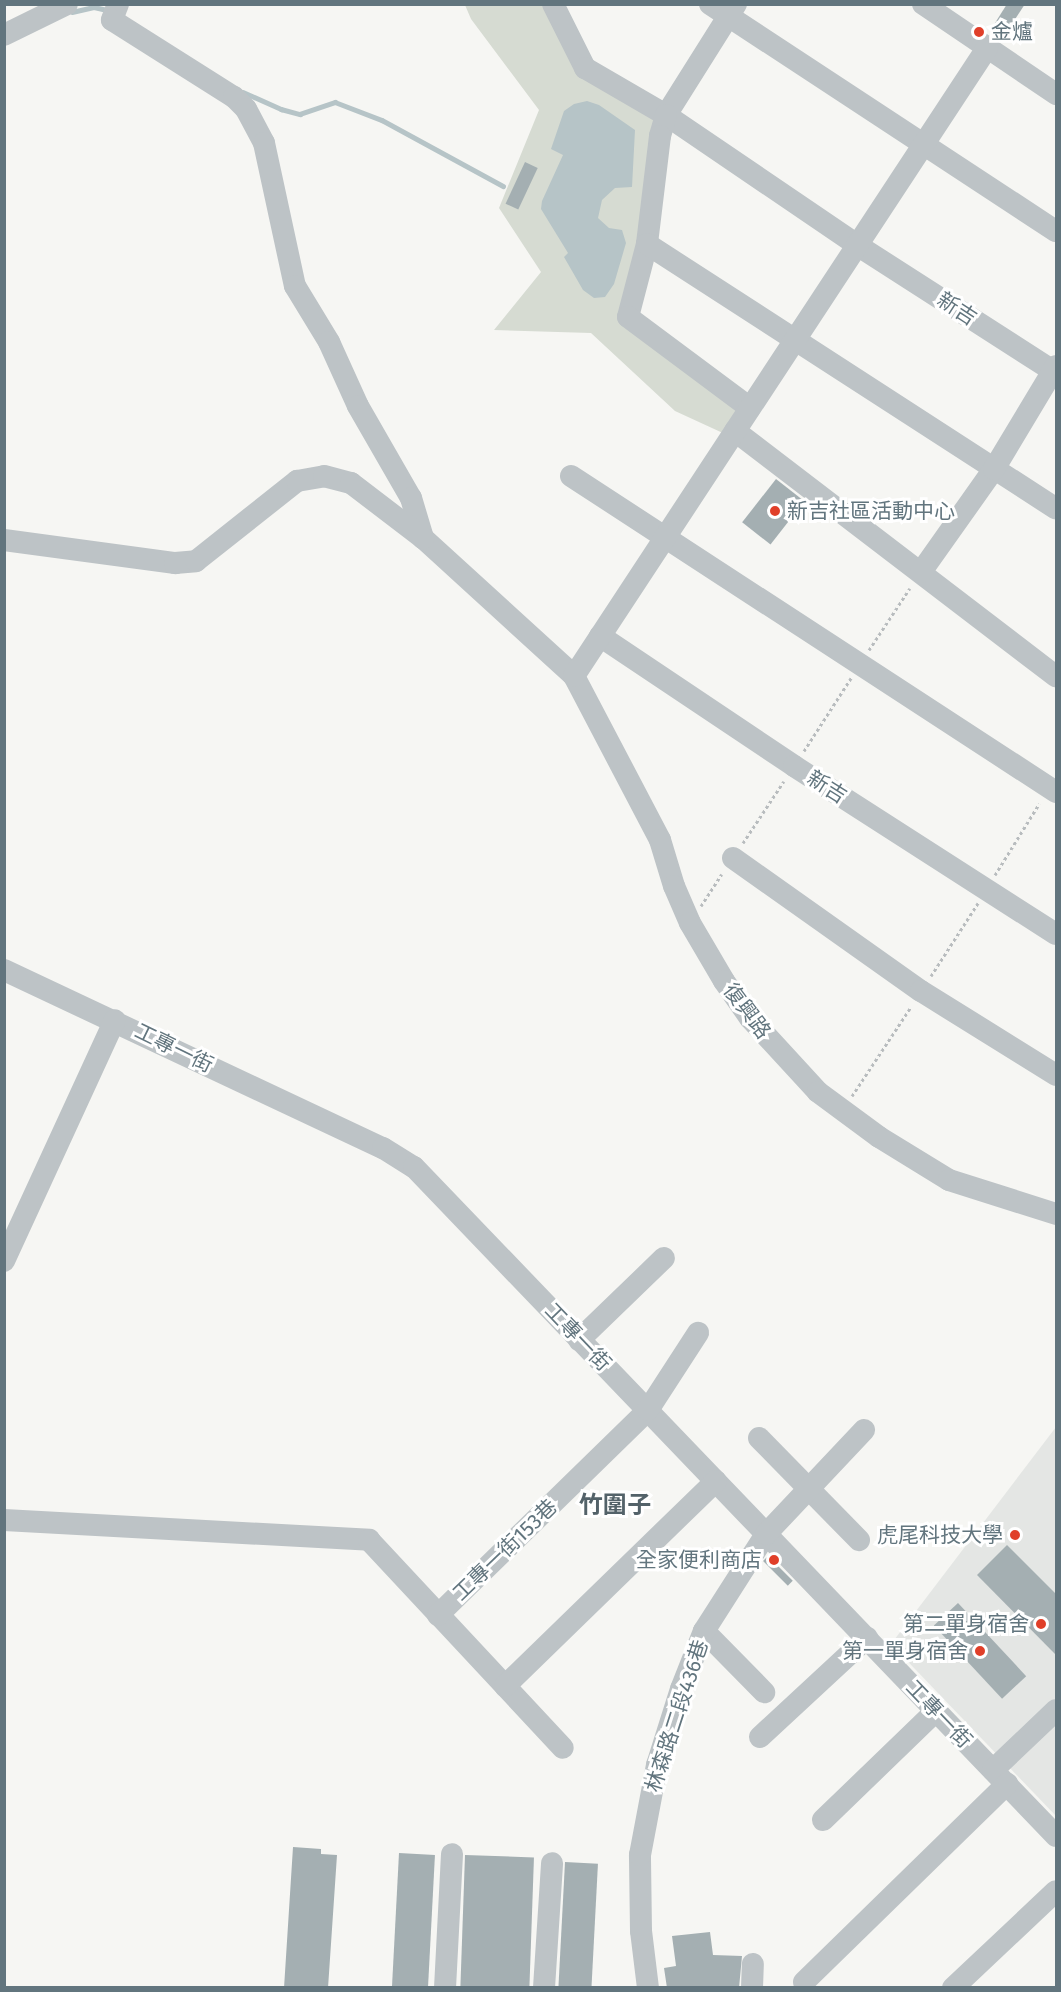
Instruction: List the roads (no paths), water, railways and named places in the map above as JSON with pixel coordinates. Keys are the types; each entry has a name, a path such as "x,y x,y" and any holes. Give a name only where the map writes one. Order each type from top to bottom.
{"street":[{"path":"4,35 67,4"},
{"path":"118,4 112,20 234,97 246,109 258,129 264,143 295,286 329,342 358,406 411,498 423,538"},
{"name":"新吉","path":"554,4 585,68 666,115 857,244 1055,370"},
{"path":"922,4 1056,94"},
{"path":"750,408 628,317 647,244 660,136 666,115 725,8 1056,231"},
{"path":"574,676 987,48"},
{"path":"647,244 1056,509"},
{"path":"921,572 994,469 1055,370"},
{"path":"735,431 1056,676"},
{"name":"復興路","path":"4,540 175,563 196,561 297,481 324,476 351,483 423,538 574,676 660,840 674,886 690,922 724,981 762,1034 818,1092 879,1137 949,1180 1056,1214"},
{"path":"571,476 1053,789"},
{"name":"新吉","path":"600,636 794,766 1056,934"},
{"path":"733,858 921,991 1056,1075"},
{"name":"工專一街","path":"4,970 115,1020 382,1148 414,1167 1056,1836"},
{"path":"4,1261 115,1020"},
{"path":"579,1340 664,1258"},
{"name":"工專一街153巷","path":"438,1615 648,1410 698,1333"},
{"name":"林森路二段436巷","path":"648,1988 641,1931 640,1855 657,1765 681,1689 704,1631 766,1534 864,1430"},
{"path":"759,1438 859,1540"},
{"path":"505,1686 716,1481"},
{"path":"4,1520 369,1540 563,1748"},
{"path":"704,1631 764,1692"},
{"path":"760,1737 867,1638"},
{"path":"810,1985 1006,1783 1056,1710"},
{"path":"823,1820 936,1711"},
{"path":"445,1988 452,1854"},
{"path":"544,1988 552,1863"},
{"path":"953,1988 1056,1891"},
{"path":"752,1988 753,1964"}],"waterway":[{"path":"72,12 94,7 107,10"},
{"path":"243,92 281,109 300,114 335,102 382,120 503,186"}],"place":[{"name":"金爐","path":"979,32"},
{"name":"新吉社區活動中心","path":"775,511"},
{"name":"虎尾科技大學","path":"1015,1535"},
{"name":"全家便利商店","path":"774,1560"},
{"name":"第二單身宿舍","path":"1041,1624"},
{"name":"第一單身宿舍","path":"980,1651"}],"district":[{"name":"竹圍子","path":"615,1506"}]}
